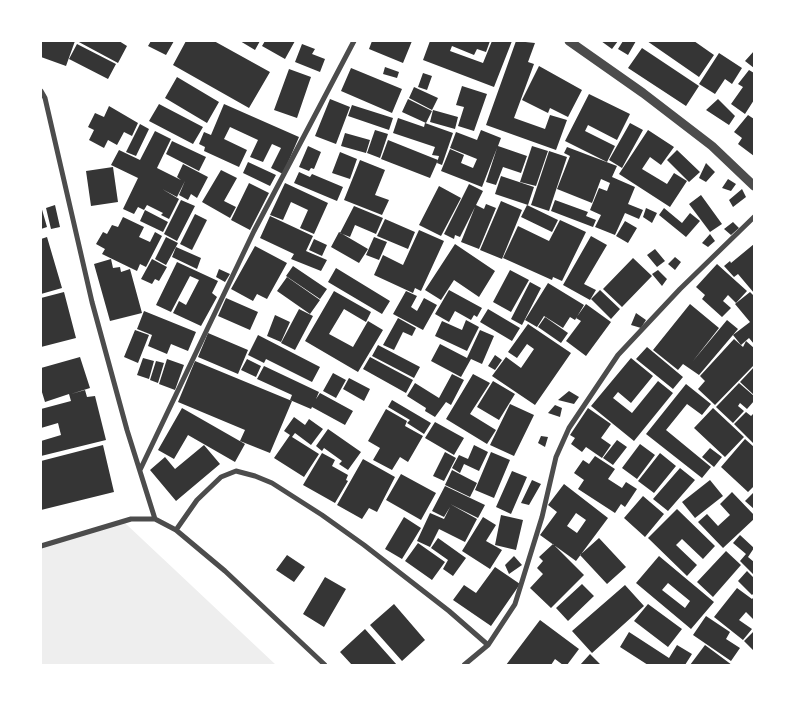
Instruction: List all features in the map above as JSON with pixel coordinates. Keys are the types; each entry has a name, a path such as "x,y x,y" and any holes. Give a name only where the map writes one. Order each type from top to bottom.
{"street":[{"path":"140,470 254,231 354,41"},
{"path":"569,41 712,146 754,186"},
{"path":"41,91 45,98 92,302 155,519"},
{"path":"464,665 488,645 502,627 515,604 524,581 556,457 569,428 618,356 680,289 754,217"},
{"path":"176,530 197,500 221,477 236,471 255,476 272,483 364,545 449,611 488,645"},
{"path":"41,546 130,519 155,519 176,530 225,571 325,665"}],"shaded area":[{"path":"125,523 276,665 41,665 41,545"}],"building":[{"path":"41,41 75,41 66,66 41,57"},
{"path":"77,41 119,41 127,46 118,63"},
{"path":"151,41 174,41 166,55 148,46"},
{"path":"186,41 214,41 270,72 249,108 173,65"},
{"path":"240,41 260,41 255,50"},
{"path":"265,41 295,41 285,59 262,46"},
{"path":"372,41 412,41 403,63 369,49"},
{"path":"430,41 490,41 486,52 477,49 474,55 452,46 450,51 483,63 492,41 512,41 494,87 423,60"},
{"path":"516,41 535,43 528,62 534,64 514,118 545,129 550,115 567,120 556,150 486,125"},
{"path":"601,41 618,41 612,49"},
{"path":"623,41 636,41 628,55 618,49"},
{"path":"647,41 694,41 714,55 699,77"},
{"path":"77,44 116,64 108,79 69,59"},
{"path":"302,44 315,49 312,54 325,59 320,72 295,62"},
{"path":"642,48 699,86 686,106 628,68"},
{"path":"754,51 754,68 745,61"},
{"path":"719,53 742,68 732,84 725,79 715,94 699,84"},
{"path":"539,66 582,90 568,117 550,108 548,113 522,100"},
{"path":"385,67 399,72 397,78 383,74"},
{"path":"351,68 402,89 392,113 341,91"},
{"path":"289,69 311,77 297,118 274,110"},
{"path":"749,70 754,73 754,100 745,114 731,104 743,87 738,84"},
{"path":"423,73 432,76 427,90 418,87"},
{"path":"177,77 219,102 207,123 165,98"},
{"path":"462,86 487,94 474,131 458,126 464,107 456,105"},
{"path":"414,87 438,98 432,110 409,98"},
{"path":"589,94 630,114 617,140 588,125 585,131 615,146 607,162 565,141"},
{"path":"330,99 350,107 336,144 315,136"},
{"path":"408,99 432,111 426,123 402,112"},
{"path":"718,99 735,116 729,125 706,110"},
{"path":"159,104 203,127 193,144 149,121"},
{"path":"224,104 299,137 283,174 271,168 281,148 272,144 263,162 250,157 258,140 230,127 224,139 247,150 239,167 204,151 205,147 199,144 204,132 211,135"},
{"path":"352,105 393,118 389,130 348,116"},
{"path":"109,106 138,123 132,136 124,132 117,145 108,140 104,148 89,140 94,130 88,127 95,113 104,117"},
{"path":"433,110 458,117 455,129 430,122"},
{"path":"748,115 754,119 754,156 738,144 742,138 734,132"},
{"path":"398,118 424,127 425,123 453,133 442,165 437,163 439,156 432,155 435,147 393,133"},
{"path":"630,123 643,130 622,168 609,160"},
{"path":"140,124 149,129 136,156 126,152"},
{"path":"375,130 388,134 380,158 367,153"},
{"path":"481,130 501,138 498,146 527,156 521,173 503,167 496,185 486,182 497,148 482,187 441,171 450,149 464,155 461,163 473,168 477,159 450,148 456,132 477,140"},
{"path":"648,130 674,147 661,165 650,157 642,169 667,184 674,173 687,181 670,207 619,174"},
{"path":"155,131 171,139 157,168 181,180 177,177 183,164 208,177 197,198 191,194 188,200 179,195 185,181 177,197 162,189 179,199 169,219 161,215 163,213 147,205 144,210 138,207 134,214 123,209 138,178 111,165 119,150 140,160"},
{"path":"345,133 370,140 366,153 341,146"},
{"path":"388,140 438,160 430,178 381,159"},
{"path":"172,141 206,157 199,171 166,154"},
{"path":"308,146 321,152 314,169 311,168 309,171 299,167"},
{"path":"532,146 548,151 536,186 520,182"},
{"path":"567,147 617,166 612,177 635,187 628,204 643,210 639,219 625,213 615,235 595,227 601,215 590,210 599,188 607,191 610,183 601,179 592,203 557,189 570,156 564,153"},
{"path":"677,150 700,172 689,182 667,160"},
{"path":"549,151 567,157 549,211 531,205"},
{"path":"340,152 357,159 350,179 332,173"},
{"path":"360,160 385,170 375,195 389,200 382,215 344,200"},
{"path":"248,162 276,175 270,186 243,173"},
{"path":"706,163 715,172 706,182 699,178"},
{"path":"113,167 118,202 91,206 86,171"},
{"path":"221,170 237,178 224,201 236,207 230,218 202,202"},
{"path":"299,172 310,177 312,174 343,187 337,201 294,183"},
{"path":"501,176 534,187 528,205 495,194"},
{"path":"728,179 736,184 731,191 722,188"},
{"path":"249,183 269,193 250,230 231,220"},
{"path":"285,183 328,203 314,234 300,228 308,210 291,202 283,220 270,215"},
{"path":"469,184 483,191 476,205 484,209 486,204 496,208 479,249 461,242 475,207 460,237 455,235 454,239 444,234"},
{"path":"439,186 461,198 441,236 419,225"},
{"path":"742,189 746,197 733,207 729,200"},
{"path":"701,195 722,224 710,232 689,204"},
{"path":"181,200 195,206 177,241 164,234"},
{"path":"555,200 588,212 586,216 596,220 593,227 551,211"},
{"path":"501,201 522,210 502,259 480,250"},
{"path":"55,205 60,227 51,229 46,208"},
{"path":"527,205 558,220 552,232 521,217"},
{"path":"41,206 47,227 41,229"},
{"path":"354,206 383,218 376,234 355,225 350,237 340,233"},
{"path":"646,208 657,213 652,223 643,217"},
{"path":"664,208 682,223 690,213 700,221 686,237 659,215"},
{"path":"145,210 168,222 163,232 140,221"},
{"path":"195,214 207,220 192,250 180,244"},
{"path":"270,216 313,236 306,251 327,260 321,271 291,259 294,254 260,238"},
{"path":"123,217 144,227 139,237 150,242 155,232 162,236 146,267 140,264 137,271 102,254 105,249 96,244 103,232 107,234 112,225 118,227"},
{"path":"385,219 415,232 408,249 377,236"},
{"path":"560,220 586,232 562,281 553,277 552,280 503,258 518,226 549,241"},
{"path":"625,221 637,228 628,243 616,236"},
{"path":"733,222 739,228 731,235 724,229"},
{"path":"419,230 444,241 421,291 415,288 413,293 374,275 383,255 403,265"},
{"path":"339,232 368,249 359,263 331,247"},
{"path":"710,234 715,241 708,247 702,243"},
{"path":"591,236 607,245 584,284 596,290 590,300 563,285"},
{"path":"47,237 62,288 41,294 41,239"},
{"path":"166,237 178,243 166,265 155,259"},
{"path":"374,237 387,242 379,260 366,255"},
{"path":"314,239 327,245 322,256 309,250"},
{"path":"455,244 495,271 479,297 454,280 441,300 425,290"},
{"path":"754,244 754,293 738,274 734,277 724,266 730,261 731,263"},
{"path":"255,246 287,263 267,299 257,294 253,301 231,289"},
{"path":"176,247 201,258 197,269 172,257"},
{"path":"655,249 665,261 657,267 647,255"},
{"path":"675,257 681,262 675,270 668,264"},
{"path":"633,258 652,276 622,307 603,289"},
{"path":"111,259 113,268 120,267 121,272 130,269 142,313 110,321 94,264"},
{"path":"152,259 167,267 159,281 155,279 152,284 141,279"},
{"path":"177,262 218,281 212,293 217,297 201,326 173,313 179,301 186,305 199,280 190,276 171,312 156,305"},
{"path":"717,264 747,291 736,303 728,295 723,301 731,308 722,317 702,299 705,295 696,287"},
{"path":"293,266 327,289 320,299 286,276"},
{"path":"336,268 390,301 382,314 328,282"},
{"path":"219,269 230,274 225,282 216,277"},
{"path":"510,270 529,280 511,312 493,302"},
{"path":"658,270 667,279 662,286 652,274"},
{"path":"287,277 320,300 310,314 277,291"},
{"path":"530,282 541,288 522,325 511,319"},
{"path":"548,283 584,305 575,320 570,317 563,328 544,316 537,327 525,320"},
{"path":"449,290 482,308 477,317 474,315 471,320 455,311 449,322 435,314"},
{"path":"600,290 620,309 611,319 591,299"},
{"path":"334,291 371,312 366,322 344,309 329,334 353,347 368,321 383,330 358,372 305,341"},
{"path":"406,291 417,296 411,307 417,311 424,298 437,305 423,330 393,314"},
{"path":"64,292 76,338 41,347 41,298"},
{"path":"750,292 754,296 754,344 749,338 741,345 733,335 750,322 735,304"},
{"path":"226,298 258,312 250,330 218,316"},
{"path":"586,304 611,322 586,356 566,341 581,321 576,318"},
{"path":"690,304 719,328 693,361 727,320 738,329 699,375 683,364 678,370 653,350"},
{"path":"299,309 313,316 295,350 281,343"},
{"path":"488,309 520,328 512,341 480,322"},
{"path":"144,311 196,332 188,351 171,344 167,354 148,346 152,335 137,329"},
{"path":"636,313 646,320 641,328 631,325"},
{"path":"275,315 290,322 281,342 267,336"},
{"path":"545,317 568,333 561,343 538,327"},
{"path":"398,318 416,328 412,336 403,332 394,350 383,345"},
{"path":"466,320 479,327 467,351 435,336 442,321 462,330"},
{"path":"528,324 571,353 535,405 492,376 506,357 521,368 534,349 527,344 517,358 508,352"},
{"path":"135,330 149,335 138,363 124,357"},
{"path":"480,330 494,336 482,364 471,359 461,377 431,361 440,344 467,358"},
{"path":"208,333 248,350 238,374 198,357"},
{"path":"258,335 320,367 312,382 266,359 264,363 248,355"},
{"path":"734,339 743,347 746,341 754,348 754,365 715,405 698,389 705,381 700,376"},
{"path":"378,345 420,367 414,378 372,356"},
{"path":"647,347 683,377 673,389 636,359"},
{"path":"495,355 502,360 495,370 488,366"},
{"path":"80,357 90,388 71,394 85,390 87,397 95,396 106,440 41,456 41,441 61,435 58,423 41,428 41,409 71,401 69,394 45,402 41,389 41,368"},
{"path":"370,357 413,380 406,393 363,369"},
{"path":"143,358 154,361 149,379 137,375"},
{"path":"631,358 653,376 631,403 618,392 613,398 632,413 658,381 673,393 634,441 591,406"},
{"path":"167,359 184,365 175,390 159,384"},
{"path":"247,359 261,366 256,377 241,370"},
{"path":"156,361 164,363 158,383 150,380"},
{"path":"195,361 292,401 270,453 240,441 245,430 178,402"},
{"path":"264,366 319,392 316,399 320,393 353,411 345,425 312,407 311,409 290,400 292,395 257,379"},
{"path":"754,367 754,395 740,382"},
{"path":"333,373 346,380 336,398 323,391"},
{"path":"452,374 464,380 451,405 446,402 435,417 425,411 426,408 407,396 415,383 439,398"},
{"path":"473,374 490,383 470,414 496,430 487,444 446,419"},
{"path":"349,378 370,389 364,401 343,389"},
{"path":"493,381 515,394 499,420 477,407"},
{"path":"739,383 754,396 754,401 747,409 740,403 738,406 744,411 733,423 716,407"},
{"path":"686,384 711,404 702,415 687,404 666,430 711,467 702,478 646,434"},
{"path":"569,391 579,397 574,404 558,400"},
{"path":"392,400 431,423 424,434 407,423 410,420 388,407"},
{"path":"510,404 534,415 514,456 490,445"},
{"path":"555,405 562,408 560,417 548,413"},
{"path":"182,408 245,444 235,462 188,435 174,459 158,450"},
{"path":"588,408 611,424 601,438 611,445 602,458 586,447 582,452 571,444 575,438 570,435"},
{"path":"713,408 744,437 725,457 694,428"},
{"path":"386,409 407,421 405,426 423,436 408,462 400,457 392,470 373,460 380,448 368,441"},
{"path":"746,412 751,416 754,413 754,444 734,424"},
{"path":"294,417 305,425 309,419 323,429 311,445 295,433 292,437 319,454 304,477 274,458 290,435 284,431"},
{"path":"435,422 464,438 454,455 425,438"},
{"path":"328,429 361,452 348,470 339,464 342,461 324,448 322,451 316,446"},
{"path":"541,436 548,437 545,447 538,443"},
{"path":"745,439 754,447 754,486 748,492 721,467"},
{"path":"617,440 627,447 613,465 603,458"},
{"path":"640,444 655,455 637,479 622,468"},
{"path":"103,445 114,492 41,510 41,461"},
{"path":"204,445 220,464 176,501 150,470 165,457 175,469"},
{"path":"474,445 488,452 479,471 464,464 460,473 452,468 459,455 468,459"},
{"path":"710,448 722,457 714,467 702,457"},
{"path":"445,452 456,458 444,481 433,476"},
{"path":"491,452 510,460 494,498 475,490"},
{"path":"322,453 335,460 332,466 348,475 346,480 348,481 335,503 303,485"},
{"path":"660,453 676,466 654,493 638,481"},
{"path":"595,456 615,469 608,479 622,488 626,482 637,489 625,507 621,504 615,513 578,489 584,480 574,473 583,460 589,464"},
{"path":"363,459 395,477 377,512 369,508 362,519 337,505"},
{"path":"680,468 695,480 668,511 653,499"},
{"path":"452,470 477,483 470,497 445,485"},
{"path":"512,471 527,477 511,514 496,507"},
{"path":"401,474 436,493 421,520 386,500"},
{"path":"532,480 541,484 529,505 521,503"},
{"path":"710,480 723,496 695,518 682,502"},
{"path":"564,484 608,518 576,561 540,535 557,512 548,505","holes":["576,513 586,520 577,533 567,526"]},
{"path":"445,486 485,505 478,518 450,504 477,519 465,542 439,529 430,547 417,541 430,513 444,519 450,507 444,517 432,511"},
{"path":"732,492 754,515 754,519 723,548 698,522 707,514 718,526 730,515 720,504"},
{"path":"754,494 754,509 745,501"},
{"path":"643,496 664,514 645,537 624,518"},
{"path":"677,509 715,546 703,559 682,539 676,545 697,565 687,576 648,538"},
{"path":"501,515 523,520 516,550 495,545"},
{"path":"404,517 421,528 402,559 385,549"},
{"path":"483,517 496,525 486,541 502,550 490,569 462,551"},
{"path":"740,535 754,548 748,557 754,562 754,575 740,561 746,554 733,543"},
{"path":"438,538 466,558 453,576 443,569 448,560 431,548"},
{"path":"599,538 626,567 607,584 580,555"},
{"path":"418,543 445,562 432,580 405,561"},
{"path":"553,544 584,575 551,608 530,588 543,574 537,568 543,561 539,557"},
{"path":"726,551 741,565 713,597 697,582"},
{"path":"287,555 305,567 294,582 276,570"},
{"path":"514,556 522,565 509,574 505,565"},
{"path":"659,556 714,602 691,629 636,583","holes":["668,583 690,601 685,608 662,590"]},
{"path":"495,567 520,584 491,626 453,600 464,585 476,593"},
{"path":"747,571 754,578 754,593 752,595 738,581"},
{"path":"325,577 346,589 324,627 303,614"},
{"path":"582,584 594,596 568,621 556,608"},
{"path":"625,585 644,606 592,653 572,631"},
{"path":"737,588 752,599 754,597 754,620 746,612 739,620 752,629 743,640 714,617"},
{"path":"394,604 425,640 402,661 370,625"},
{"path":"648,604 682,629 668,647 634,621"},
{"path":"706,616 730,632 726,639 740,648 731,661 693,635"},
{"path":"540,620 579,649 567,665 563,665 555,659 551,665 506,665"},
{"path":"365,629 397,665 352,665 340,652"},
{"path":"754,631 754,651 744,641"},
{"path":"629,632 669,658 677,645 692,654 685,665 648,665 620,647"},
{"path":"705,645 732,665 690,665"},
{"path":"590,654 601,665 580,665"}]}
